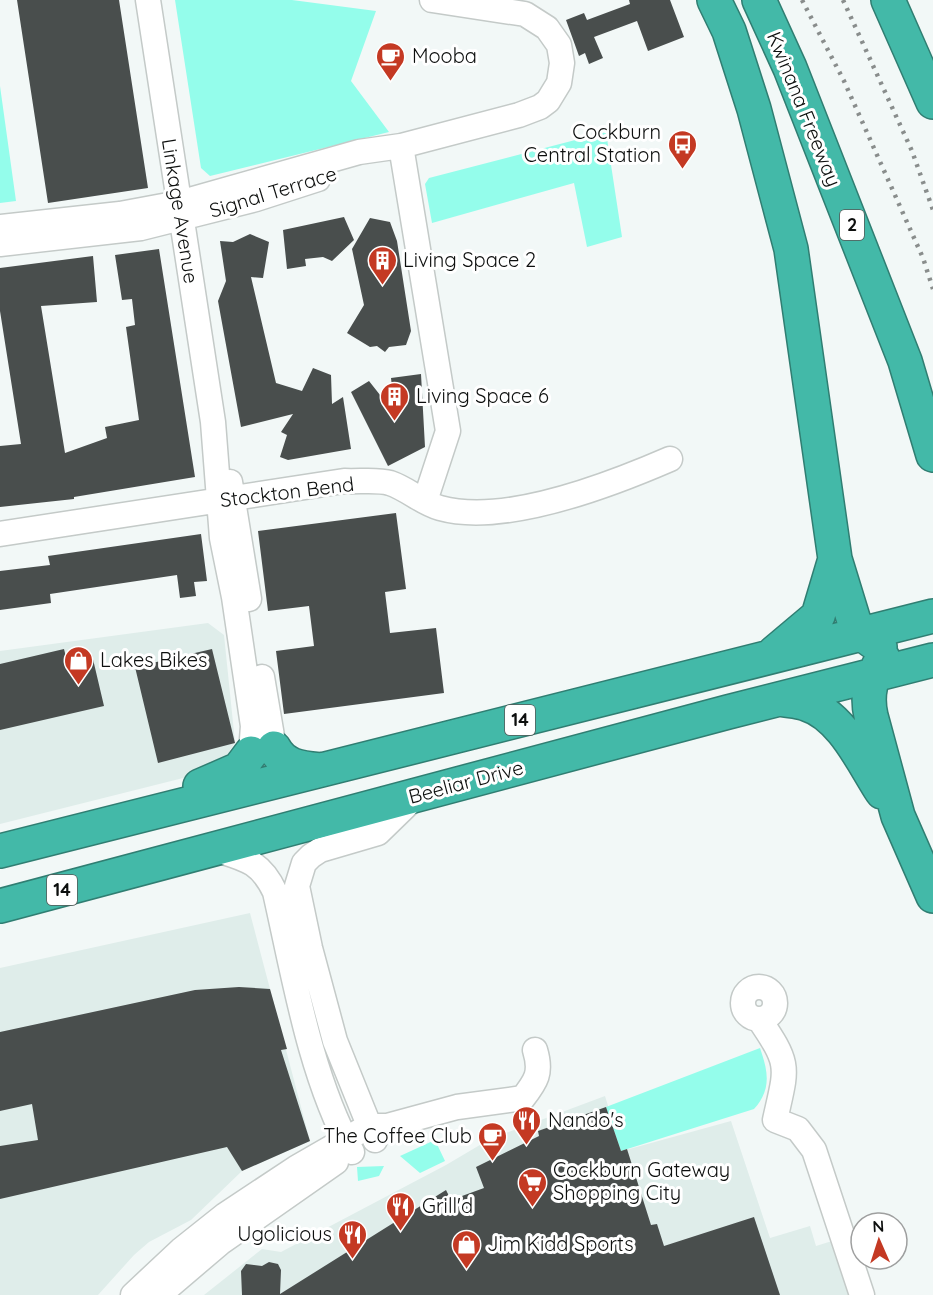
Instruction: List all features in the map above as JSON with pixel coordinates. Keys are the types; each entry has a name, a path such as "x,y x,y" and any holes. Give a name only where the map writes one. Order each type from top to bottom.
{"highway":[{"path":"714,0 729,32 754,109 791,249 835,559 854,621 874,653 868,703 898,816 933,896"},
{"name":"Kwinana Freeway","path":"759,0 790,68 905,361 933,455"},
{"path":"888,0 933,102"},
{"path":"912,0 933,54"},
{"path":"768,658 818,616 835,559"},
{"name":"Beeliar Drive","path":"0,906 777,699 874,653 932,616"},
{"name":"Beeliar Drive","path":"0,851 768,658 874,653 933,658"},
{"path":"777,699 808,704 826,715 846,737 898,816"},
{"path":"130,819 230,774 263,750 296,767 322,770"}],"street":[{"name":"Linkage Avenue","path":"148,0 226,499 222,538 234,597 253,726 263,750"},
{"name":"Signal Terrace","path":"0,244 126,231 359,152 401,146 540,107 548,101 559,83 562,63 559,45 547,28 525,14 432,0"},
{"path":"401,146 448,431 425,501"},
{"name":"Signal Terrace","path":"0,227 120,214 180,211"},
{"name":"Stockton Bend","path":"0,534 344,481 390,483 439,507 478,513 502,513 620,479 670,459"},
{"path":"377,1131 335,1041 310,948 297,886 299,875 311,856 320,850 378,833 416,795"},
{"path":"217,850 256,865 267,875 275,892 313,1050 348,1145"},
{"path":"766,1016 785,1065 775,1120 798,1129 814,1150 862,1295"},
{"path":"133,1295 181,1250 225,1215 296,1168 377,1131 449,1108 522,1098 534,1084 540,1072 535,1050"},
{"path":"159,1295 348,1145"}],"shaded area":[{"path":"208,623 224,635 235,742 219,769 0,824 0,651"},
{"path":"250,913 310,1141 242,1171 191,1220 149,1242 98,1295 0,1295 0,968"},
{"name":"Cockburn Gateway Shopping City","path":"605,1096 622,1151 731,1121 770,1238 810,1226 816,1246 832,1241 849,1295 204,1295 262,1249 281,1252 446,1165 490,1139"}],"green space":[{"path":"175,0 292,0 376,11 351,81 389,132 210,176 201,168"},
{"path":"0,86 16,201 0,203"},
{"path":"606,132 622,237 587,247 574,183 432,223 425,184 429,178"},
{"path":"760,1048 767,1080 764,1094 754,1109 621,1151 606,1107"},
{"path":"435,1140 445,1161 420,1173 400,1156"},
{"path":"384,1166 379,1176 358,1181 357,1167"}],"building":[{"path":"17,0 119,0 148,188 48,203"},
{"path":"629,0 670,0 684,37 648,51 637,21 594,37 603,58 589,64 585,53 579,56 566,20 584,13 587,20 630,4"},
{"path":"344,217 354,240 332,261 323,257 305,259 306,266 287,269 283,230"},
{"name":"Living Space 2","path":"370,218 390,222 397,241 411,331 406,345 389,347 385,352 377,346 370,347 347,333 364,305 352,249"},
{"path":"250,234 269,242 263,278 251,277 276,383 302,391 313,368 331,375 332,404 343,397 351,449 288,460 280,457 287,435 281,432 293,414 241,427 218,301 226,281 220,241 233,242"},
{"path":"159,249 195,477 74,497 74,499 0,507 0,446 21,444 0,311 0,268 93,256 97,302 41,306 65,453 107,438 105,427 139,420 126,327 135,325 132,299 122,300 115,255"},
{"name":"Living Space 6","path":"421,374 425,447 388,466 351,392 369,381 395,414 391,378"},
{"path":"396,513 406,589 385,592 390,633 436,628 444,693 284,714 276,651 314,646 309,606 268,611 258,531"},
{"path":"201,534 207,581 194,582 196,596 180,598 177,575 50,594 51,603 0,610 0,571 50,565 48,556"},
{"path":"64,649 67,661 92,655 104,706 0,730 0,664"},
{"path":"212,649 235,743 158,763 135,667"},
{"path":"239,987 270,989 287,1049 281,1050 310,1141 242,1171 227,1147 0,1199 0,1146 38,1140 32,1104 0,1111 0,1032 195,990"},
{"name":"Cockburn Gateway Shopping City","path":"606,1107 621,1151 627,1149 651,1225 657,1224 664,1246 754,1217 780,1295 242,1295 241,1271 246,1264 262,1266 269,1262 278,1264 281,1270 280,1294 446,1190 451,1200 484,1188 476,1167 539,1136 538,1131"}],"railway":[{"path":"802,0 844,81 923,258 933,289"},
{"path":"843,0 912,151 933,210"}],"place":[{"name":"Mooba","path":"391,82"},
{"name":"Cockburn Central Station","path":"682,170"},
{"name":"Living Space 2","path":"382,286"},
{"name":"Living Space 6","path":"395,422"},
{"name":"Lakes Bikes","path":"79,686"},
{"name":"Nando's","path":"527,1146"},
{"name":"The Coffee Club","path":"493,1162"},
{"name":"Cockburn Gateway Shopping City","path":"532,1208"},
{"name":"Grill'd","path":"401,1232"},
{"name":"Ugolicious","path":"353,1260"},
{"name":"Jim Kidd Sports","path":"466,1270"}]}
